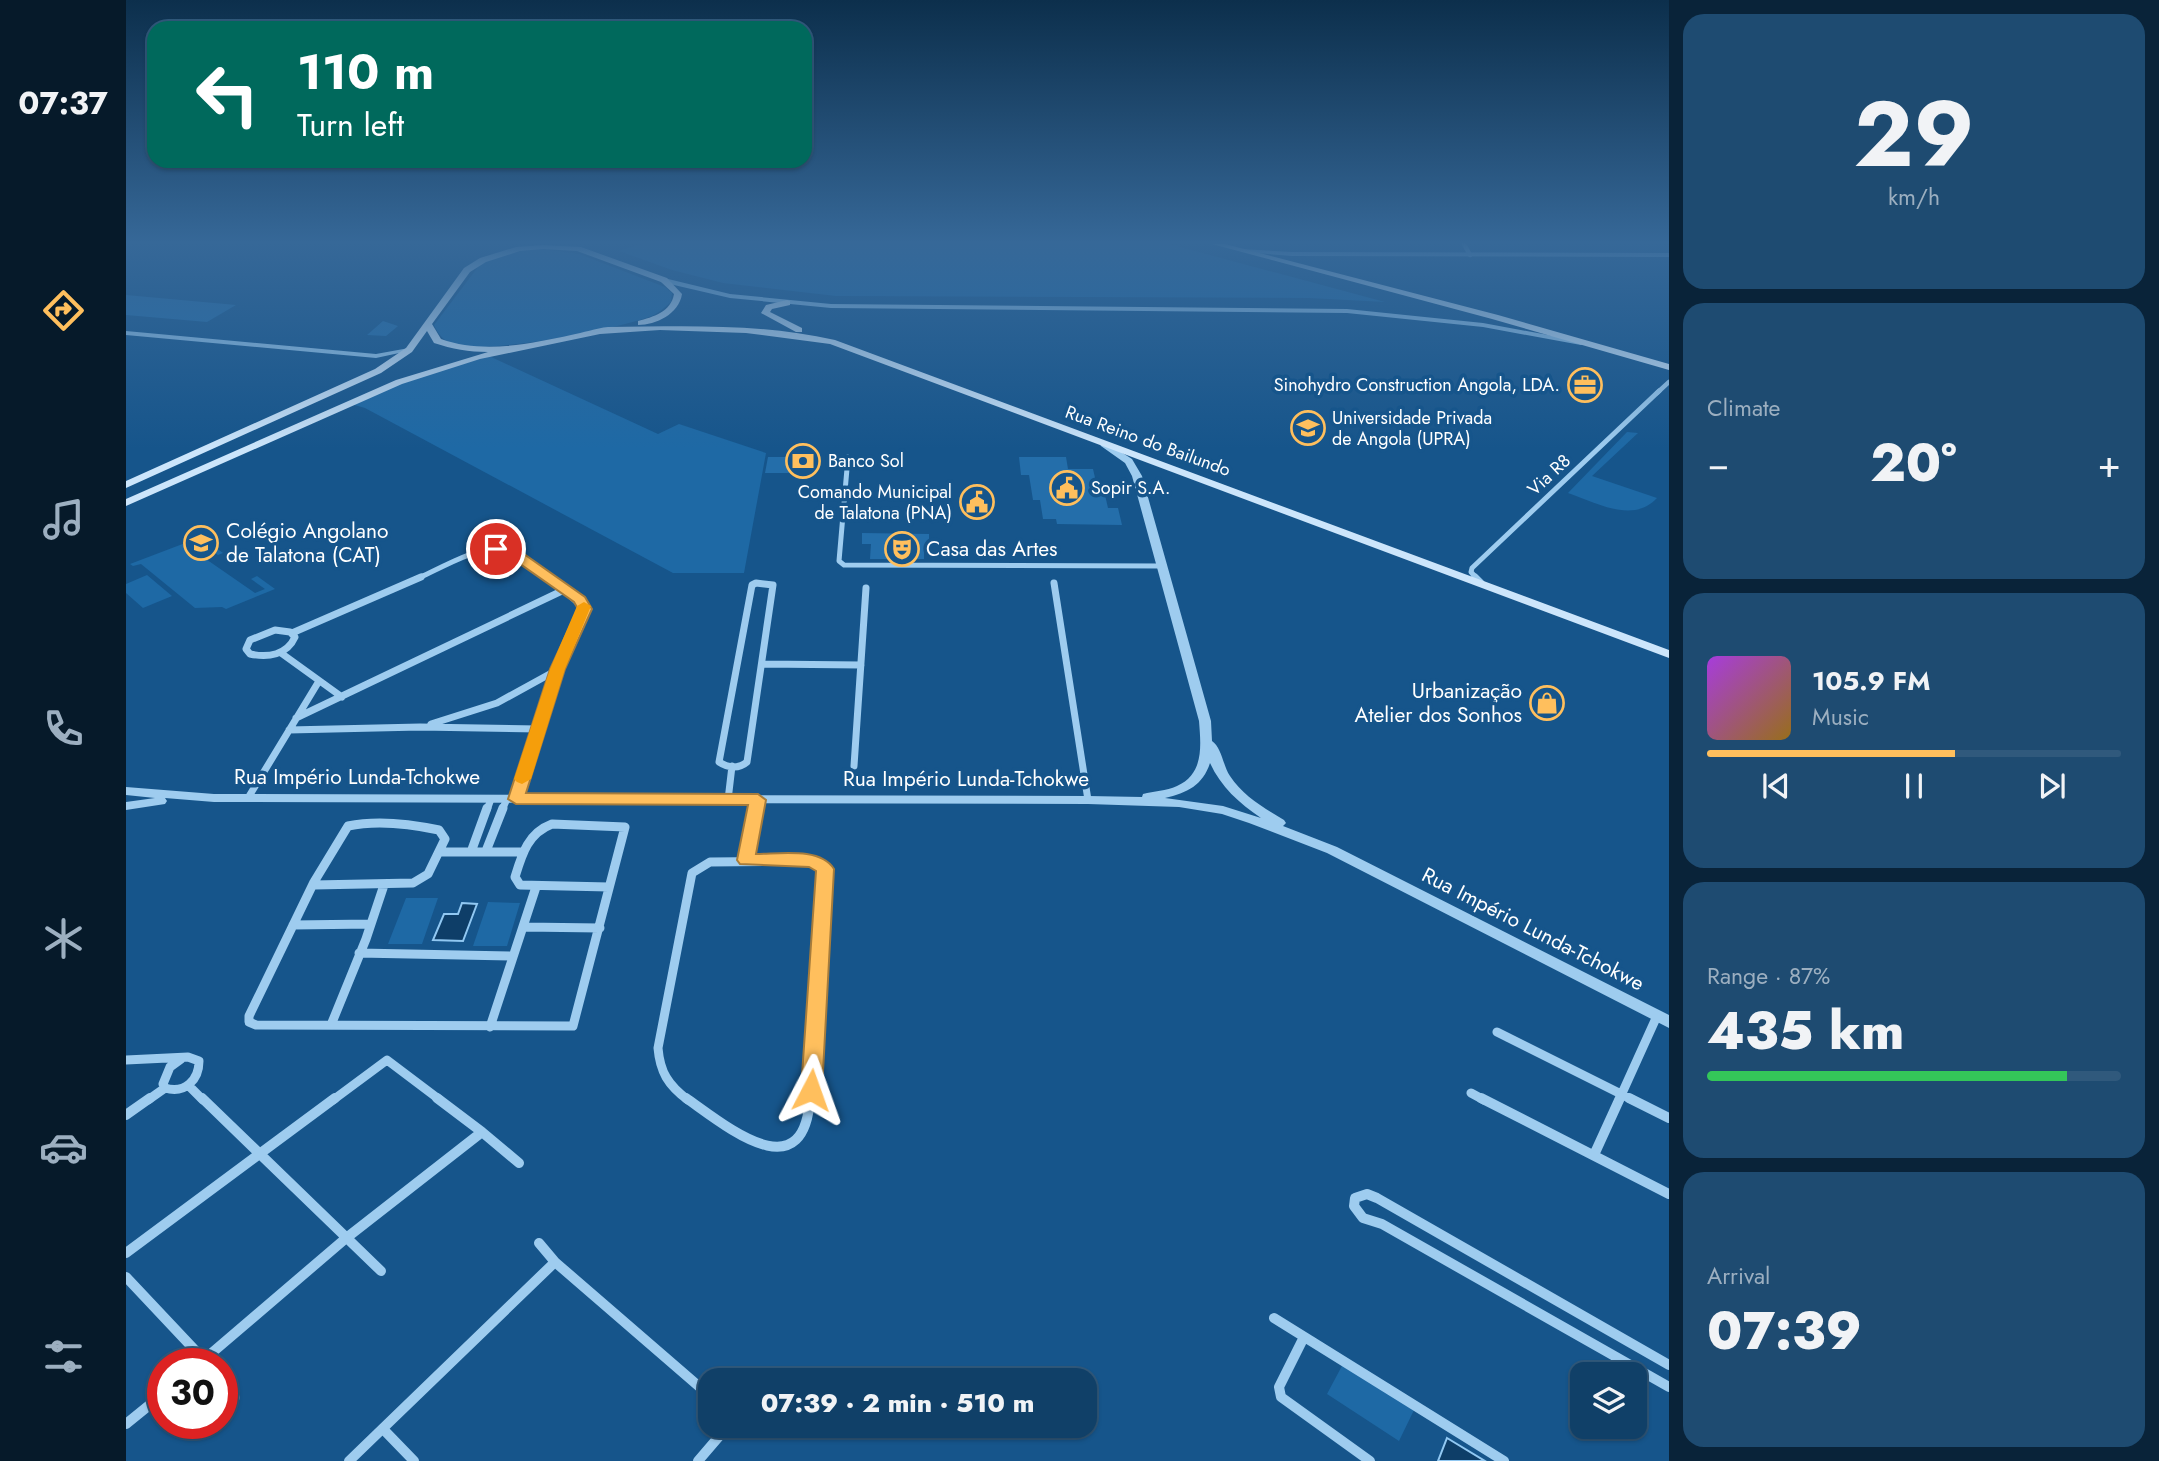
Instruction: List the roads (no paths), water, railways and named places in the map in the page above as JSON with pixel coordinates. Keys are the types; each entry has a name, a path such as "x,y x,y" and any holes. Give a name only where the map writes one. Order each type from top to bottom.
{"main road":[{"path":"126,485 335,393 378,371 409,350 437,312"},
{"path":"126,503 356,400 436,369 525,346 648,321 664,312"},
{"path":"766,312 776,320 832,342"},
{"path":"1476,312 1669,367"},
{"path":"428,324 437,341 454,347 481,350 525,346"},
{"name":"Rua Reino do Bailundo","path":"601,332 671,326 724,327 791,334 832,342 1669,654"},
{"path":"335,393 355,392 359,396 356,400"}],"street":[{"path":"1358,312 1483,325 1588,345"},
{"path":"126,333 383,356 409,350"},
{"path":"358,354 383,360 384,365 378,371"},
{"name":"Via R8","path":"1491,588 1474,578 1472,568 1669,382"},
{"path":"1101,443 1122,455 1133,467 1222,776 1237,795 1286,827 1332,850"},
{"path":"848,457 839,561 844,565 1162,566"},
{"path":"292,633 480,551 509,550 580,600 585,609 558,669 511,799 486,851"},
{"path":"1054,583 1088,800"},
{"path":"752,585 772,585 763,664 747,762 745,765 732,766 721,765 719,762 752,585"},
{"path":"854,766 866,588"},
{"path":"296,718 566,589"},
{"path":"283,630 292,633 296,638 295,642 281,653 256,656 246,649 246,644 263,632 283,630"},
{"path":"281,653 342,697"},
{"path":"763,664 861,665"},
{"path":"420,727 487,709 529,689 558,669"},
{"path":"248,798 318,681"},
{"path":"1116,800 1183,789 1199,779 1208,757 1205,720"},
{"path":"289,730 420,727 538,729"},
{"path":"728,800 732,766"},
{"name":"Rua Império Lunda-Tchokwe","path":"126,791 214,798 1116,800 1179,803 1223,810 1332,850 1663,1019"},
{"name":"Rua Império Lunda-Tchokwe","path":"126,791 132,796 126,805"},
{"name":"Rua Império Lunda-Tchokwe","path":"126,805 214,798"},
{"path":"471,852 491,799"},
{"path":"746,860 758,800"},
{"path":"314,885 407,886 416,883 428,874 440,852 445,839 443,833 432,828 347,826 314,885 293,925 249,1016 249,1022 256,1025 573,1026 626,829 622,825 552,824 541,827 533,834 523,852 515,877 520,885 536,887 609,887"},
{"path":"440,852 523,852"},
{"path":"746,860 815,861 823,866 826,873 809,1117 800,1137 781,1147 770,1148 754,1144 674,1089 661,1071 659,1058 658,1048 691,873 710,862 746,860"},
{"path":"331,1025 384,885"},
{"path":"490,1027 536,887"},
{"path":"293,925 371,924"},
{"path":"523,927 600,928"},
{"path":"359,953 513,956"},
{"path":"1594,1156 1621,1094 1663,1019"},
{"path":"1497,1032 1669,1118"},
{"path":"166,1088 163,1084 168,1071 178,1060 188,1057"},
{"path":"126,1060 188,1057 196,1059 200,1064 189,1086 178,1090 166,1088 126,1115"},
{"path":"154,1060 168,1071"},
{"path":"126,1253 259,1152 387,1060 519,1163"},
{"path":"189,1086 381,1272"},
{"path":"1471,1093 1669,1194"},
{"path":"220,1348 345,1239 482,1132"},
{"path":"1669,1365 1377,1198 1363,1194 1355,1198 1354,1206 1363,1218 1382,1224 1669,1387"},
{"path":"539,1243 555,1262 698,1386"},
{"path":"349,1461 555,1262"},
{"path":"126,1277 191,1348"},
{"path":"1273,1318 1504,1461"},
{"path":"1304,1337 1279,1387 1281,1397 1370,1461"},
{"path":"126,1424 147,1407"},
{"path":"383,1429 414,1461"},
{"path":"698,1461 718,1438"}],"place":[{"name":"Sinohydro Construction Angola, LDA.","path":"1585,385"},
{"name":"Universidade Privada de Angola (UPRA)","path":"1308,428"},
{"name":"Banco Sol","path":"803,461"},
{"name":"Sopir S.A.","path":"1067,488"},
{"name":"Comando Municipal de Talatona (PNA)","path":"977,502"},
{"name":"Colégio Angolano de Talatona (CAT)","path":"201,543"},
{"name":"Casa das Artes","path":"902,549"},
{"name":"Urbanização Atelier dos Sonhos","path":"1547,703"}]}
